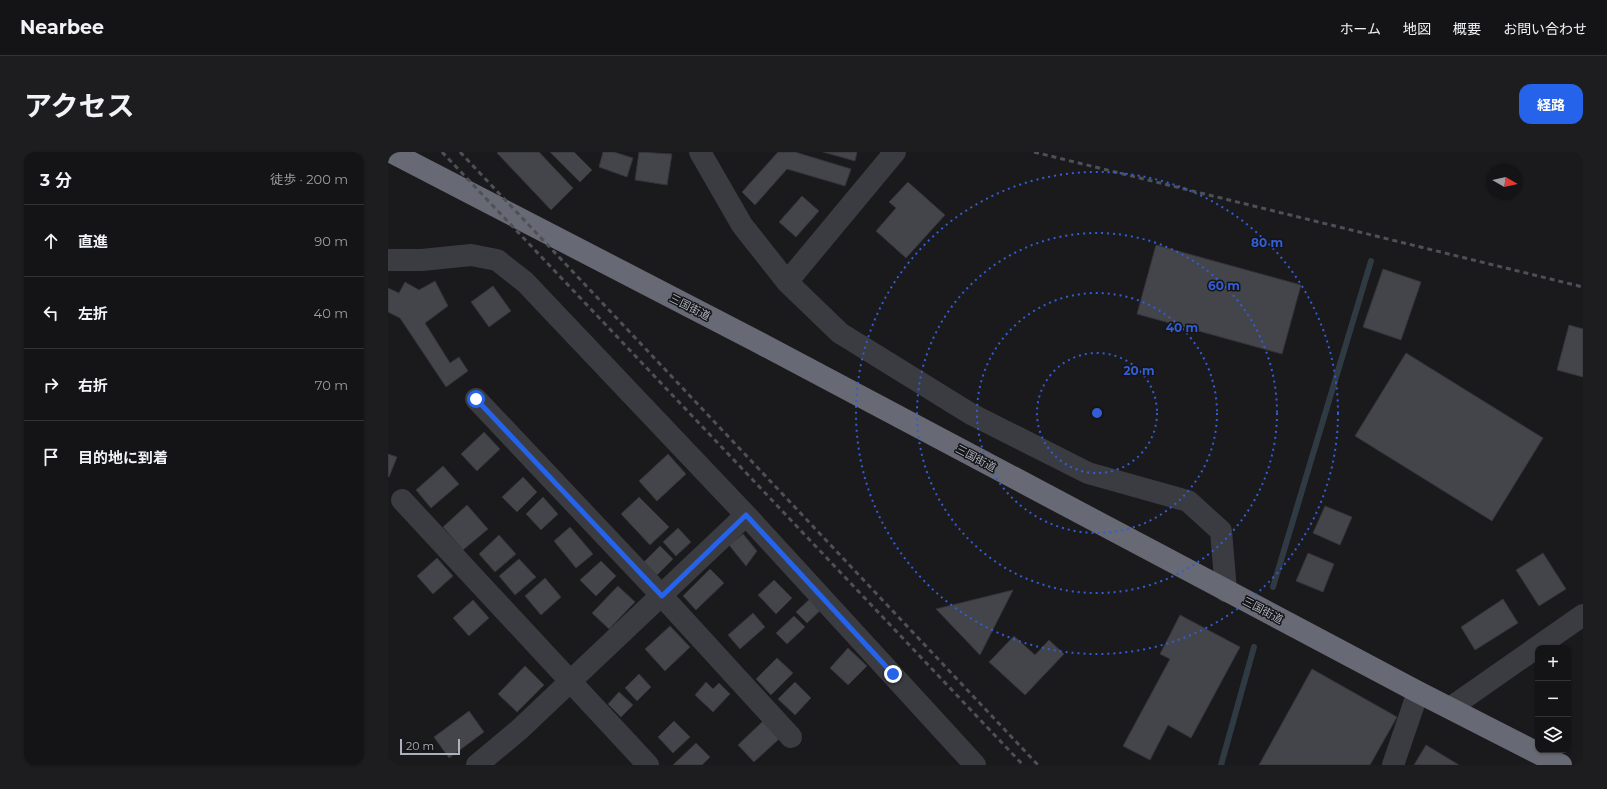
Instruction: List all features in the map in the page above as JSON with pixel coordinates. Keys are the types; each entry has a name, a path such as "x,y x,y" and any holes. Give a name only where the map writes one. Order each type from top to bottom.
{"highway":[{"name":"三国街道","path":"391,152 758,342 1226,591 1561,765"}],"street":[{"path":"700,152 742,225 787,282 840,334 970,414 1088,474 1188,501 1221,530 1226,591"},
{"path":"787,282 895,152"},
{"path":"388,260 422,260 470,255 497,260 525,282 746,515 975,765"},
{"path":"476,399 662,596 791,737"},
{"path":"402,500 648,765"},
{"path":"478,765 507,741 746,515"},
{"path":"1450,708 1583,616"},
{"path":"1393,765 1418,692"}],"building":[{"path":"539,152 573,188 551,210 497,153"},
{"path":"550,152 574,152 592,170 580,182"},
{"path":"603,152 614,152 633,158 627,177 599,167"},
{"path":"639,152 672,154 667,185 635,180"},
{"path":"778,152 795,152 851,169 845,186 787,169 755,205 742,192"},
{"path":"823,152 857,152 855,161"},
{"path":"908,182 945,215 906,258 876,231 896,208 889,202"},
{"path":"802,196 819,211 796,237 779,222"},
{"path":"1156,245 1301,285 1282,354 1137,314"},
{"path":"1383,269 1421,282 1401,340 1363,327"},
{"path":"435,281 448,306 425,323 450,363 459,357 468,371 446,387 400,318 388,312 388,288 399,293 405,282 419,290"},
{"path":"493,286 511,311 489,327 471,302"},
{"path":"1569,325 1583,329 1583,377 1557,370"},
{"path":"1406,353 1543,438 1492,521 1355,436"},
{"path":"484,432 500,449 477,471 461,454"},
{"path":"388,454 397,457 389,477 388,476"},
{"path":"668,454 686,474 657,501 639,481"},
{"path":"443,466 459,484 431,508 416,490"},
{"path":"523,477 537,492 517,512 502,497"},
{"path":"543,497 558,514 541,530 526,514"},
{"path":"639,497 669,527 650,545 621,514"},
{"path":"467,505 488,529 463,550 443,527"},
{"path":"1325,506 1352,517 1340,545 1313,533"},
{"path":"570,527 593,554 576,568 554,541"},
{"path":"678,528 691,542 676,556 663,542"},
{"path":"743,534 757,551 746,566 729,545"},
{"path":"499,535 516,554 495,572 479,554"},
{"path":"660,546 673,559 657,575 644,562"},
{"path":"1308,553 1334,564 1323,592 1296,581"},
{"path":"1543,553 1566,589 1539,606 1516,570"},
{"path":"437,558 453,576 433,594 417,576"},
{"path":"519,559 536,577 515,595 499,576"},
{"path":"601,561 616,576 596,596 580,580"},
{"path":"710,569 724,583 696,610 683,596"},
{"path":"545,578 561,597 541,615 525,596"},
{"path":"774,580 792,598 776,614 758,595"},
{"path":"618,586 635,602 609,629 592,613"},
{"path":"1013,590 980,655 936,609"},
{"path":"814,595 825,606 807,623 796,612"},
{"path":"1503,599 1518,623 1475,650 1461,627"},
{"path":"473,600 489,618 469,636 453,618"},
{"path":"753,613 765,627 740,649 728,635"},
{"path":"1180,615 1240,647 1191,738 1168,725 1150,760 1123,746 1170,659 1160,654"},
{"path":"794,616 805,627 787,644 776,633"},
{"path":"670,626 690,647 665,671 645,649"},
{"path":"1014,636 1035,655 1049,640 1064,654 1025,695 989,662"},
{"path":"848,648 867,666 848,685 830,668"},
{"path":"777,658 793,673 771,695 756,679"},
{"path":"525,666 544,685 517,712 498,694"},
{"path":"1312,669 1397,717 1370,765 1259,765"},
{"path":"639,674 651,687 637,701 625,688"},
{"path":"706,682 713,689 719,683 730,694 713,712 695,695"},
{"path":"795,682 811,698 795,715 778,699"},
{"path":"619,692 633,705 621,717 608,704"},
{"path":"469,711 484,732 449,758 434,737"},
{"path":"674,721 690,737 673,753 658,737"},
{"path":"763,721 779,739 754,762 738,745"},
{"path":"696,743 710,757 702,765 673,765"},
{"path":"1426,745 1459,765 1414,765"}],"waterway":[{"path":"1273,587 1371,261"},
{"path":"1221,765 1254,647"}],"railway":[{"path":"442,152 1023,765"},
{"path":"460,152 1038,765"},
{"path":"1034,152 1583,287"}],"route":[{"path":"476,399 662,596 746,515 893,674"}]}
